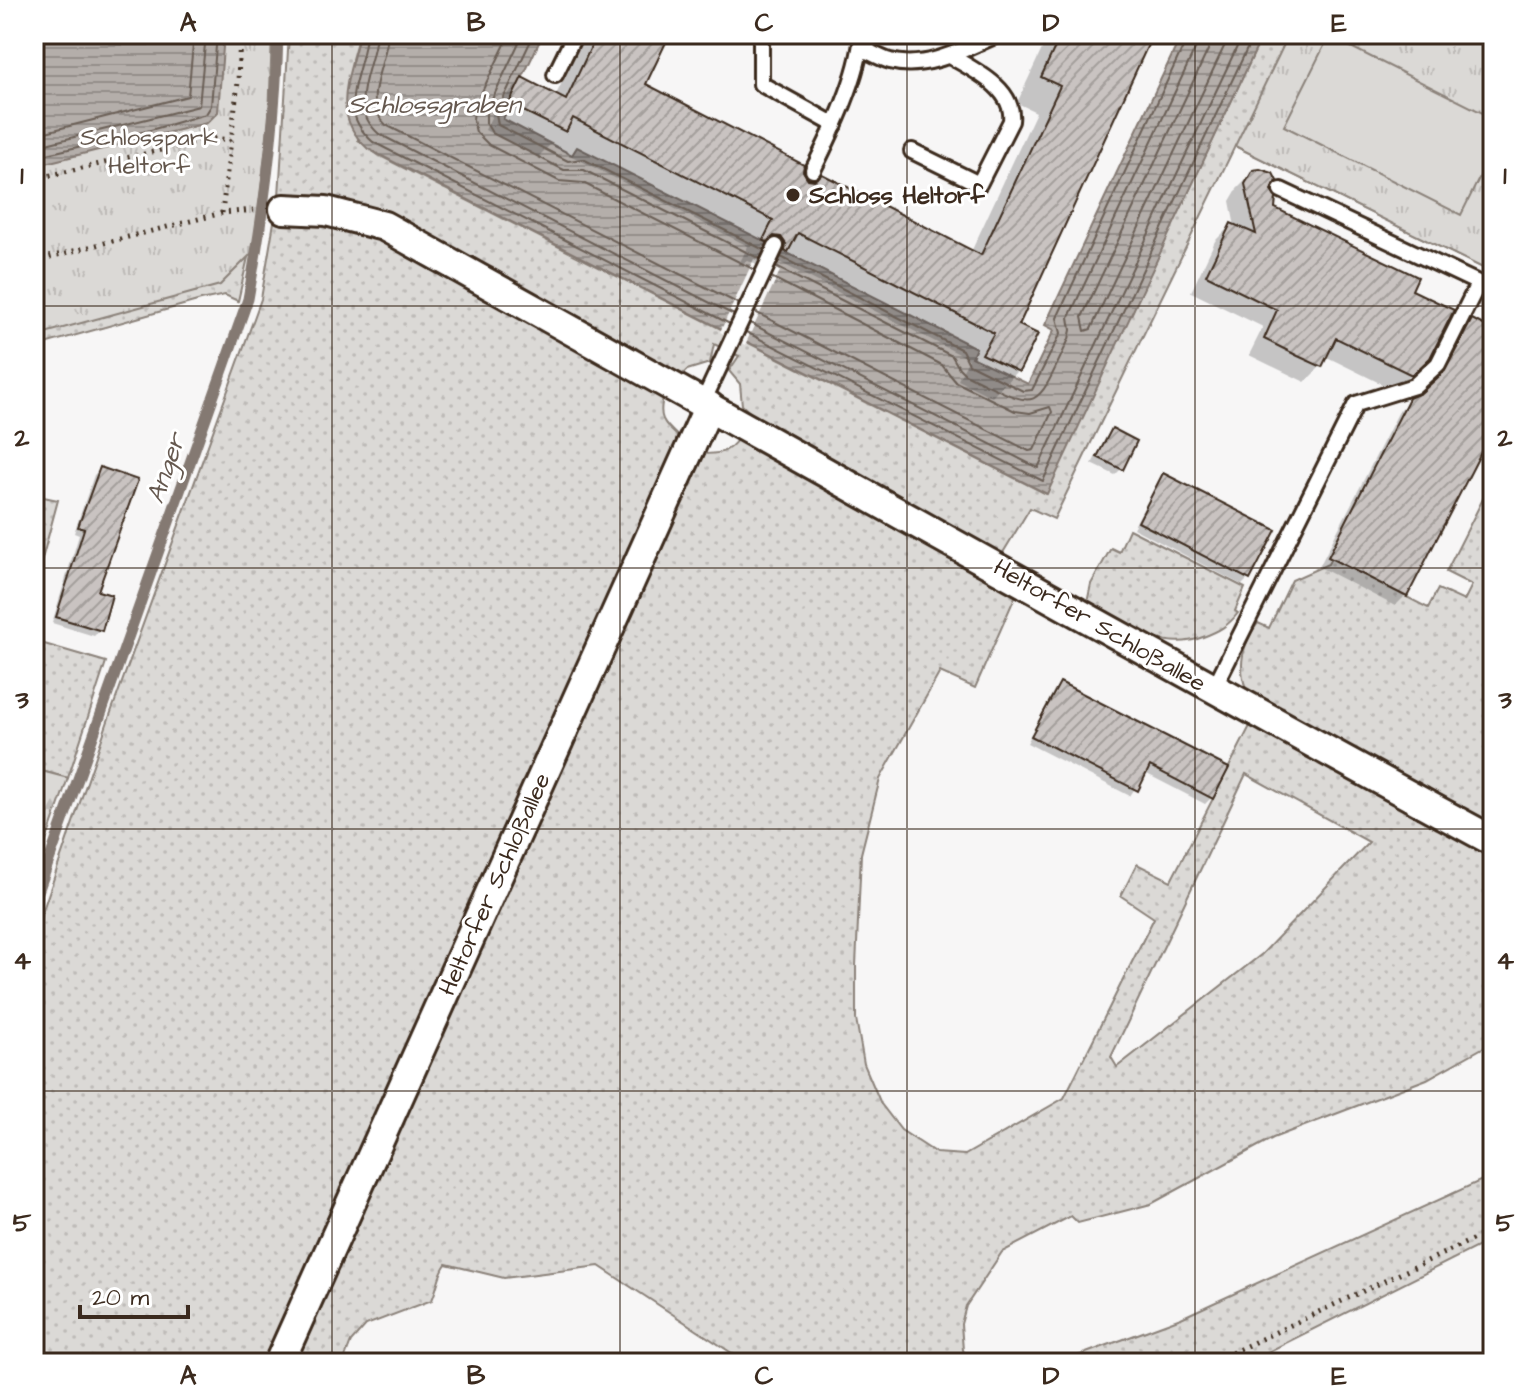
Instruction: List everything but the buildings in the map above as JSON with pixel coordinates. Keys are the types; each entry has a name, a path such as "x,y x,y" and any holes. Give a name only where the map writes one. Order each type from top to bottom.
{"street":[{"name":"Heltorfer Schloßallee","path":"284,209 326,211 384,226 1055,598 1213,690 1493,841"},
{"name":"Heltorfer Schloßallee","path":"279,1363 706,404"}],"lane":[{"path":"555,75 575,34"},
{"path":"761,34 761,84 835,125"},
{"path":"861,41 879,34"},
{"path":"861,41 891,61 917,63 950,56 999,34"},
{"path":"813,170 835,125 861,41"},
{"path":"912,151 979,184 1011,121 1013,110 1000,90 978,72 950,56"},
{"path":"1281,190 1493,290"},
{"path":"706,404 727,350 776,246"},
{"path":"1213,690 1356,404 1414,386 1438,364 1478,284"}],"path":[{"path":"222,213 238,82 240,34"},
{"path":"34,179 214,138 230,140"},
{"path":"34,261 222,213 249,210"},
{"path":"1210,1363 1493,1230"}],"green space":[{"name":"Schlosspark Heltorf","path":"34,34 272,34 269,120 254,251 220,285 34,336"},
{"path":"289,34 359,34 352,59 358,140 378,155 1046,494 1263,34 1493,34 1493,273 1235,146 1054,519 1030,508 1001,556 758,420 742,405 740,384 729,371 739,356 714,344 710,363 687,370 680,377 286,196 279,196"},
{"path":"1289,34 1493,34 1493,273 1235,146"},
{"path":"1329,36 1493,118 1493,150 1461,215 1284,126"},
{"path":"256,222 238,301 225,295 201,300 34,347 34,267"},
{"path":"274,222 358,224 664,394 661,409 663,420 682,440 271,1363 34,1363 34,936 109,718 261,299"},
{"path":"739,437 1018,590 975,688 940,672 880,779 861,854 856,1019 864,1064 881,1104 901,1130 936,1153 965,1155 1064,1098 1154,918 1121,896 1137,864 1171,881 1253,720 1493,851 1493,1042 1427,1079 1273,1138 1151,1204 1078,1223 1071,1216 1002,1252 966,1306 961,1324 963,1350 969,1363 747,1363 599,1266 504,1278 446,1264 432,1300 366,1325 351,1342 343,1363 288,1363 699,454 722,452","holes":["1246,774 1369,842 1262,954 1117,1067 1111,1057"]},
{"path":"1493,479 1493,825 1246,689 1242,662 1245,646 1253,631 1258,623 1269,628 1292,580 1328,564 1331,558 1428,608 1438,589 1464,601 1472,585 1446,572"},
{"path":"34,495 58,500 34,589"},
{"path":"1129,529 1245,588 1235,611 1238,613 1227,625 1209,635 1172,642 1143,634 1087,603 1091,584 1111,548 1119,552"},
{"path":"34,641 106,662 68,778 34,769"},
{"path":"34,769 68,778 34,876"},
{"path":"1493,1175 1493,1239 1246,1363 1059,1363 1181,1318"}],"water":[{"path":"34,34 224,34 218,112 207,123 34,166"},
{"name":"Schlossgraben","path":"359,34 543,34 503,119 572,155 577,147 976,348 972,357 1028,384 1054,330 1045,325 1182,34 1263,34 1047,494 368,149 356,136 346,108 348,80"}],"pier":[{"path":"754,259 780,271 745,345 720,332"}],"waterway":[{"name":"Anger","path":"34,903 248,299 268,167 278,34"}],"place":[{"name":"Schloss Heltorf","path":"793,195"}]}
